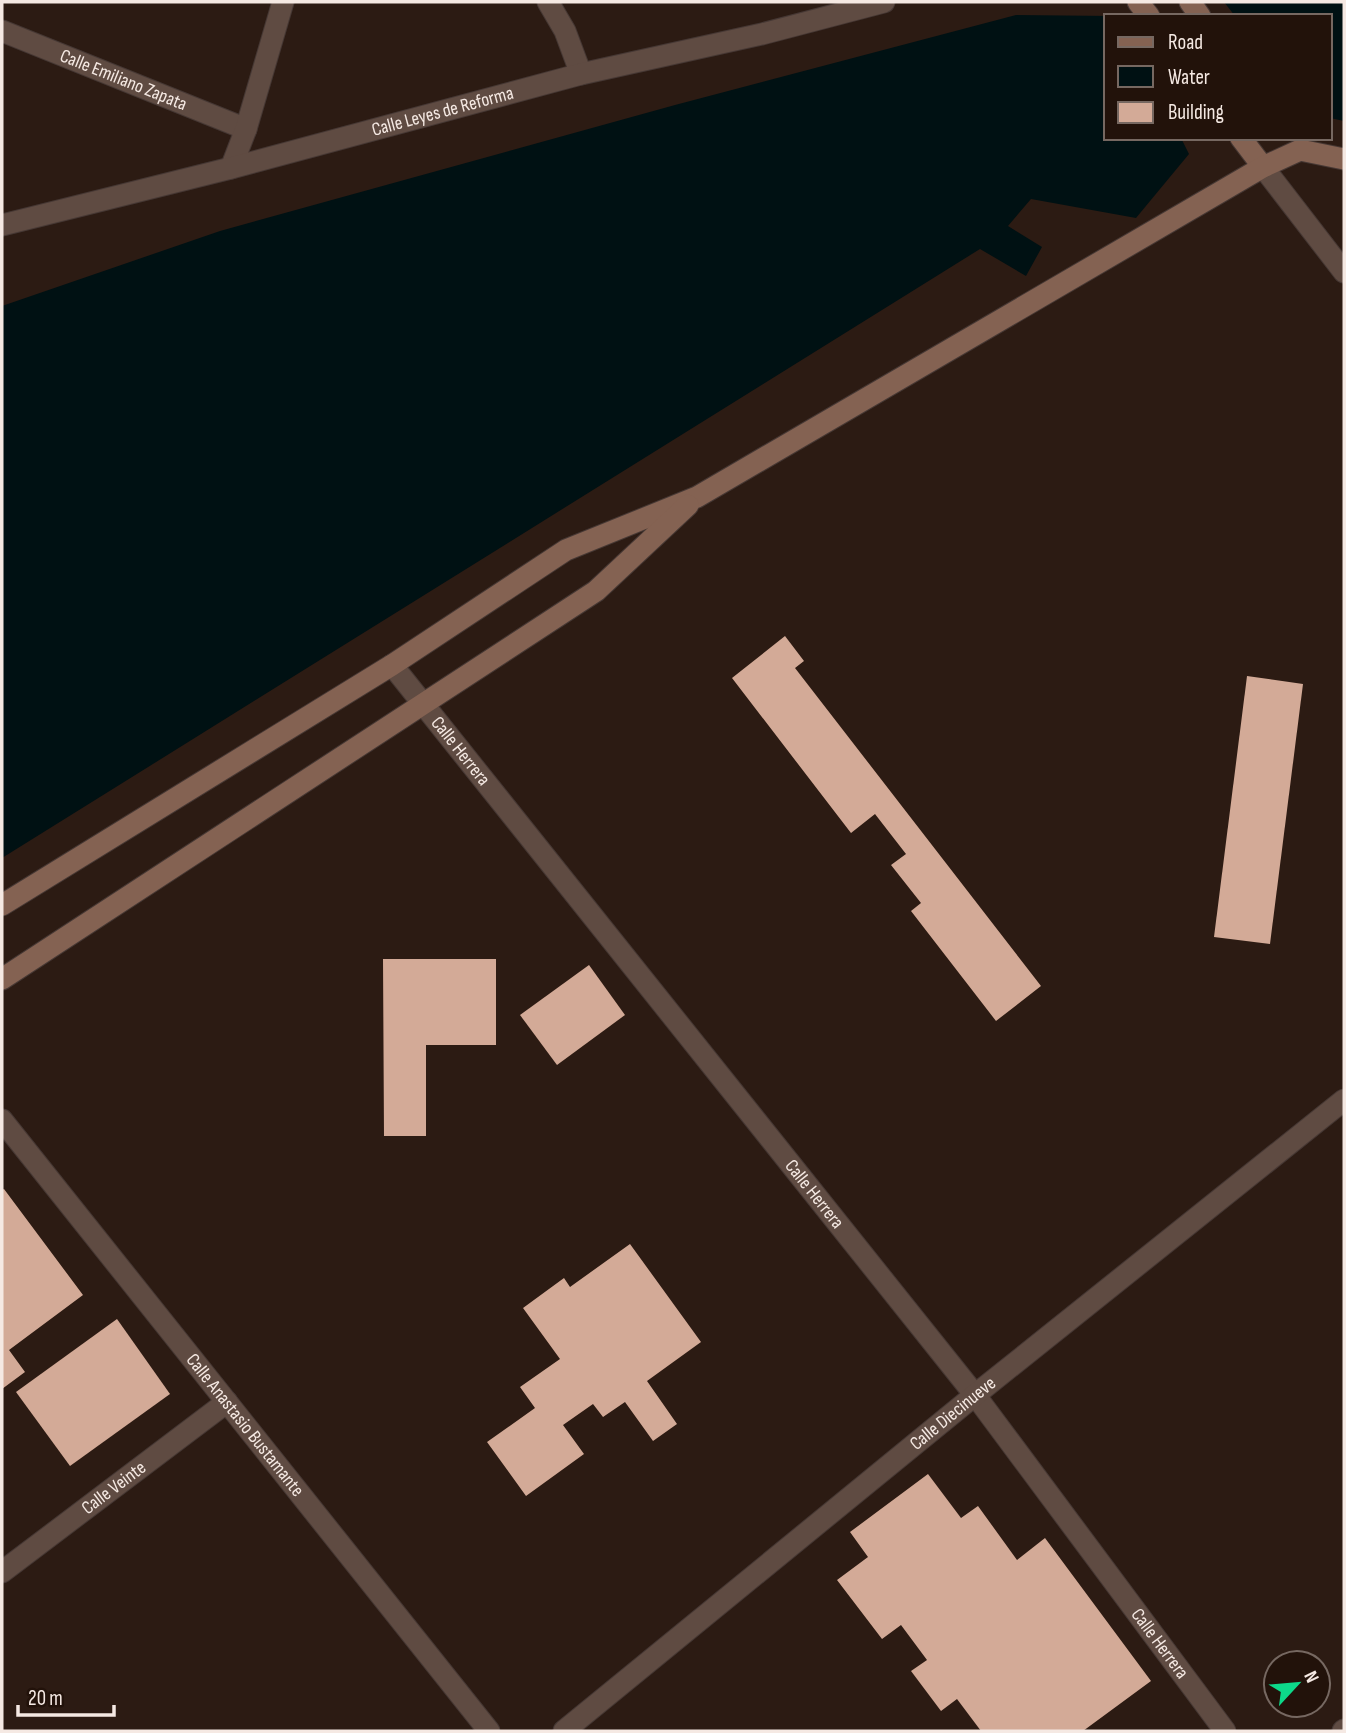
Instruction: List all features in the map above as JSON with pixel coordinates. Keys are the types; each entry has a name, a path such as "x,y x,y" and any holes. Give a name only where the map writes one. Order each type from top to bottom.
{"main road":[{"path":"1243,140 1263,167"},
{"path":"2,905 392,665 566,550 697,497 1263,167 1296,144 1344,159"},
{"path":"2,979 596,591 697,497"}],"street":[{"path":"231,168 246,128 284,2"},
{"path":"548,2 565,31 581,74"},
{"name":"Calle Leyes de Reforma","path":"2,225 231,168 581,74 762,34 884,2"},
{"name":"Calle Emiliano Zapata","path":"2,31 246,128"},
{"path":"1263,167 1344,272"},
{"name":"Calle Herrera","path":"392,665 975,1395 1225,1731"},
{"name":"Calle Diecinueve","path":"564,1731 975,1395 1344,1100"},
{"name":"Calle Anastasio Bustamante","path":"2,1120 489,1731"},
{"name":"Calle Veinte","path":"2,1572 227,1402"}],"water":[{"path":"1224,2 1344,2 1344,121 1332,118 1332,14 1233,14"},
{"path":"1016,15 1104,16 1104,140 1182,140 1189,154 1136,218 1031,199 1008,226 1042,247 1026,276 980,249 2,858 2,306 220,231 675,105"}],"building":[{"path":"785,636 804,661 795,668 1041,986 996,1021 911,911 921,903 891,865 906,854 875,814 851,833 732,678"},
{"path":"1247,676 1303,684 1270,944 1214,937"},
{"path":"383,959 496,959 496,1045 426,1045 426,1136 384,1136"},
{"path":"589,965 625,1015 557,1065 520,1015"},
{"path":"4,1189 83,1295 9,1350 25,1372 2,1389 2,1190"},
{"path":"630,1244 701,1342 647,1381 677,1424 653,1441 625,1402 603,1417 593,1404 563,1425 584,1454 526,1496 487,1442 535,1408 520,1387 560,1359 523,1308 564,1278 570,1287"},
{"path":"117,1319 170,1394 70,1466 16,1392"},
{"path":"928,1474 961,1518 978,1506 1017,1560 1045,1538 1151,1681 1083,1731 981,1731 957,1699 941,1711 911,1671 927,1660 901,1625 882,1639 837,1580 868,1557 850,1532"}]}
